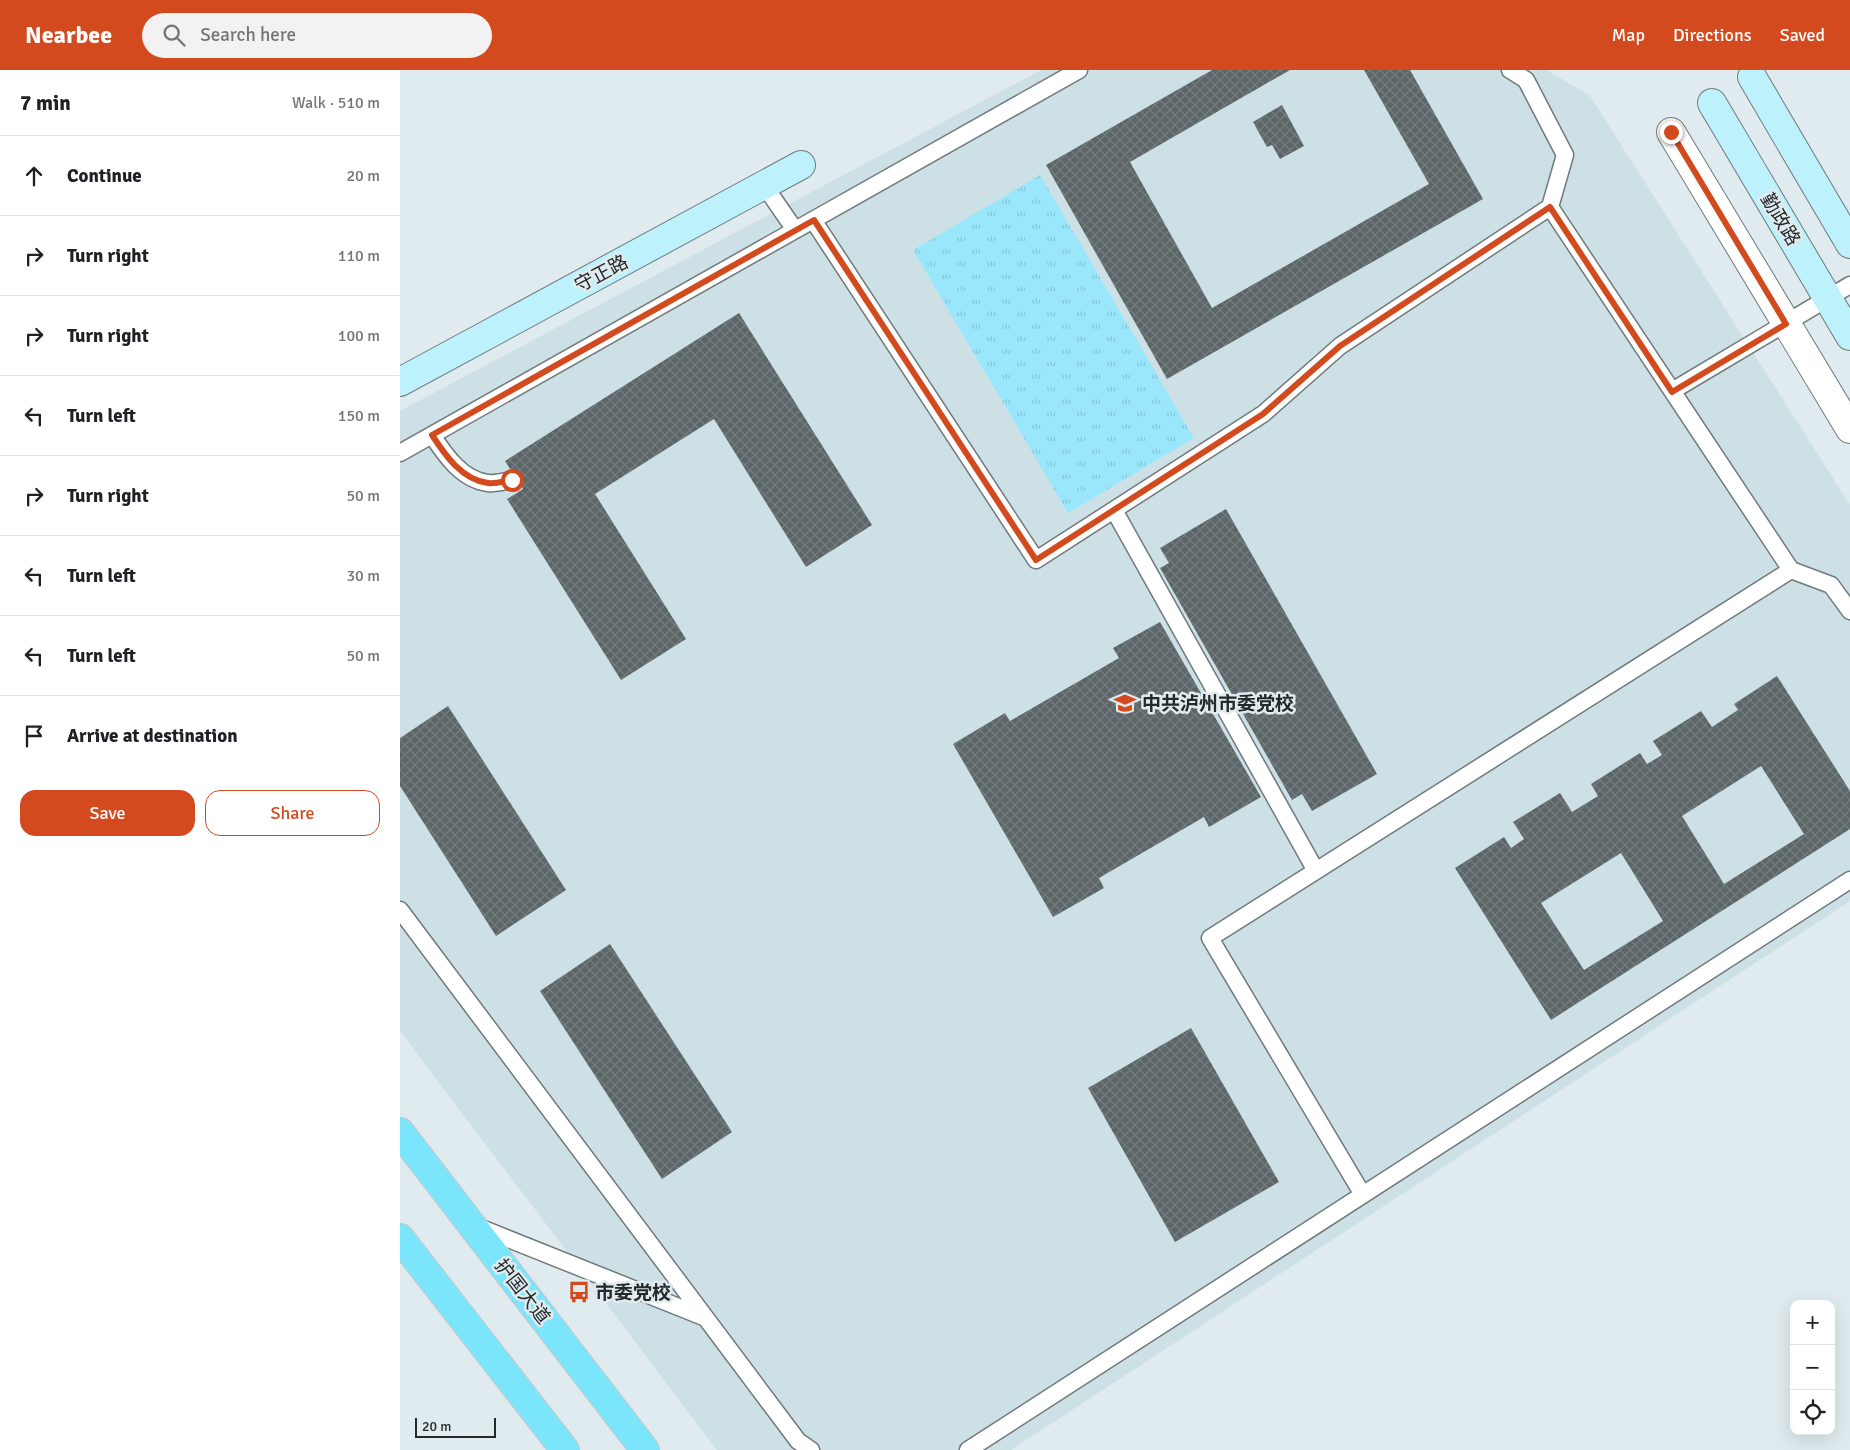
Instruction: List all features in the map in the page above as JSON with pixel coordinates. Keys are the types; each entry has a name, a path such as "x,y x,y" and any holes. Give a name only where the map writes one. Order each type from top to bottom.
{"main road":[{"name":"护国大道","path":"400,1132 646,1450"},
{"path":"400,1238 565,1450"}],"street":[{"path":"1752,77 1850,244"},
{"name":"勤政路","path":"1712,103 1839,292 1850,336"},
{"path":"1671,132 1850,429"},
{"name":"守正路","path":"400,382 801,165"}],"lane":[{"path":"400,453 1079,70"},
{"path":"814,220 1036,560 1263,414 1340,346 1550,207 1566,155 1526,80 1510,70"},
{"path":"764,185 795,230"},
{"path":"1550,207 1791,570 1831,585 1850,611"},
{"path":"1672,392 1839,292"},
{"path":"432,435 446,456 459,469 470,476 488,483 512,480"},
{"path":"1114,510 1316,871"},
{"path":"1363,1195 1210,938 1791,570"},
{"path":"968,1450 1850,880"},
{"path":"400,910 798,1441 812,1450"},
{"path":"472,1224 706,1318"}],"shaded area":[{"name":"中共泸州市委党校","path":"1041,70 1547,70 1590,96 1850,505 1850,901 1011,1450 717,1450 400,1031 400,411"}],"green space":[{"path":"1040,175 1194,438 1068,513 913,250"}],"building":[{"path":"1212,70 1290,70 1130,162 1212,308 1429,184 1364,70 1410,70 1483,199 1167,379 1046,165"},
{"path":"1282,105 1304,146 1280,159 1272,145 1267,147 1253,122"},
{"path":"739,313 872,525 806,567 714,419 595,494 686,639 621,680 507,499 523,489 505,461"},
{"path":"1226,509 1377,774 1312,811 1302,794 1292,800 1160,568 1169,563 1160,548"},
{"path":"1160,622 1261,797 1209,827 1204,817 1099,878 1104,888 1053,917 953,744 1005,713 1010,721 1119,658 1113,648"},
{"path":"1777,676 1850,791 1850,829 1551,1020 1455,868 1504,837 1511,848 1524,839 1513,822 1560,793 1572,812 1598,796 1591,784 1640,753 1647,764 1662,755 1653,741 1701,711 1712,727 1738,710 1734,704","holes":["1761,766 1804,834 1724,884 1682,816","1621,853 1663,921 1584,970 1541,903"]},
{"path":"448,706 566,890 496,936 400,786 400,738"},
{"path":"610,944 732,1132 662,1179 540,991"},
{"path":"1191,1028 1279,1182 1175,1242 1088,1088"}],"place":[{"name":"中共泸州市委党校","path":"1125,703"},
{"name":"市委党校","path":"579,1292"}],"route":[{"path":"512,480 488,483 470,476 459,469 446,456 432,435 814,220 1036,560 1263,414 1340,346 1550,207 1672,392 1786,324 1671,132"}]}
